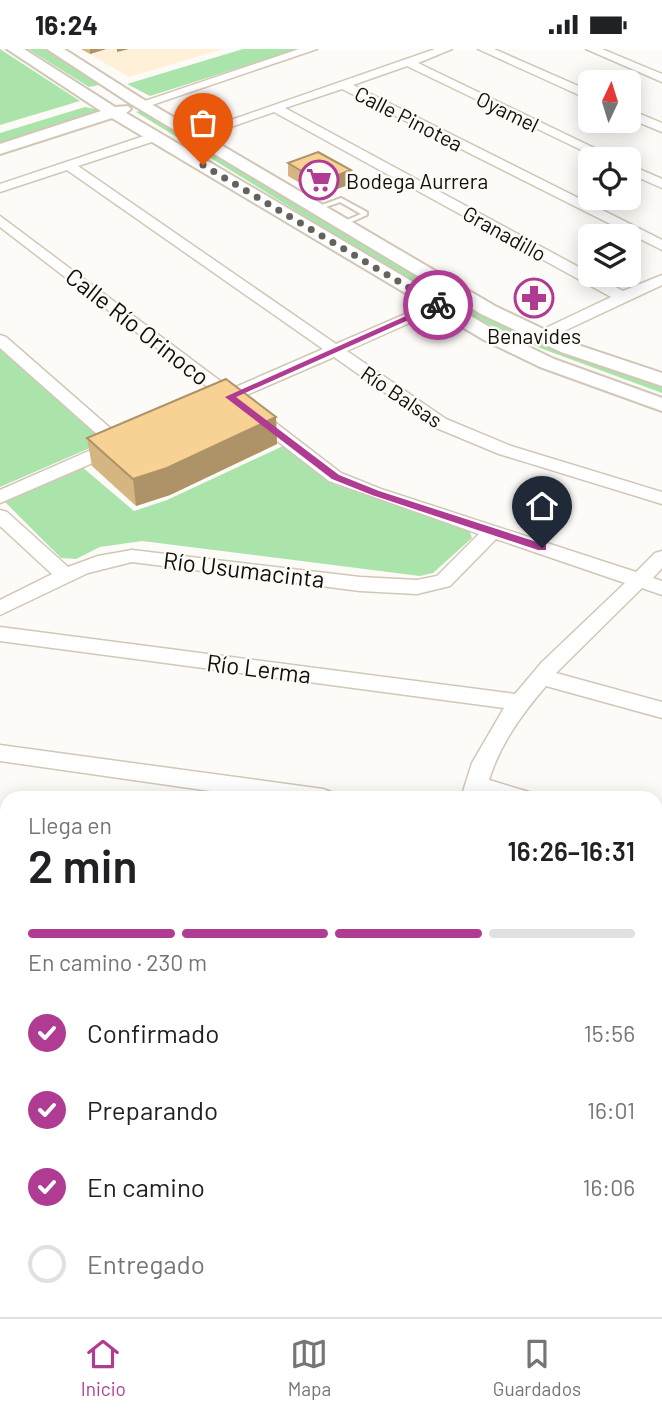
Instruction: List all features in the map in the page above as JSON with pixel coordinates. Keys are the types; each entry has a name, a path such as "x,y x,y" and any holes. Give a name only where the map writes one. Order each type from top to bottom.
{"street":[{"path":"14,49 491,336 547,363 662,405"},
{"path":"54,49 461,296 541,336 659,377"},
{"path":"24,124 107,104 143,102 311,49"},
{"path":"194,135 446,49"},
{"path":"484,49 578,91"},
{"path":"592,49 662,78"},
{"name":"Oyamel","path":"407,62 585,147"},
{"path":"107,104 108,83"},
{"name":"Calle Pinotea","path":"342,84 662,246"},
{"path":"0,149 107,104"},
{"name":"Granadillo","path":"274,107 624,298"},
{"path":"641,119 662,128"},
{"path":"0,188 156,136"},
{"name":"Río Balsas","path":"68,165 410,405 467,436 662,498"},
{"path":"641,174 662,184"},
{"name":"Calle Río Orinoco","path":"0,220 335,477 375,493 662,588"},
{"path":"541,336 662,279"},
{"path":"205,407 438,305"},
{"path":"491,336 499,327 515,324"},
{"path":"0,339 125,442 0,498"},
{"path":"0,516 66,576"},
{"name":"Río Usumacinta","path":"0,608 103,560 132,556 360,584 417,587 443,580 452,574 493,531"},
{"path":"474,791 492,743 518,702 662,557"},
{"name":"Río Lerma","path":"0,634 518,702"},
{"path":"542,677 662,710"},
{"path":"0,753 273,791"}],"lane":[{"path":"317,208 344,200 366,214 342,224"}],"shaded area":[{"path":"81,49 223,49 129,77"}],"green space":[{"path":"0,49 80,101 0,125"},
{"path":"28,49 48,49 105,84 89,87"},
{"path":"243,49 299,49 150,96 127,84"},
{"path":"85,107 100,110 0,144 0,133"},
{"path":"143,110 469,306 662,385 662,393 540,348 452,307 136,112"},
{"path":"0,347 106,441 0,487"},
{"path":"283,446 333,484 469,530 472,538 433,573 420,576 142,541 100,547 76,559 61,558 2,499 81,466 134,511 167,500"}],"building":[{"path":"318,152 351,170 320,182 288,163"},
{"path":"226,379 276,417 167,468 133,479 87,438"}],"way so far":[{"path":"203,165 438,305"}],"place":[{"name":"Bodega Aurrera","path":"319,180"},
{"name":"Benavides","path":"534,298"}],"route":[{"path":"438,305 230,397 310,461 335,477 375,493 542,548"}]}
